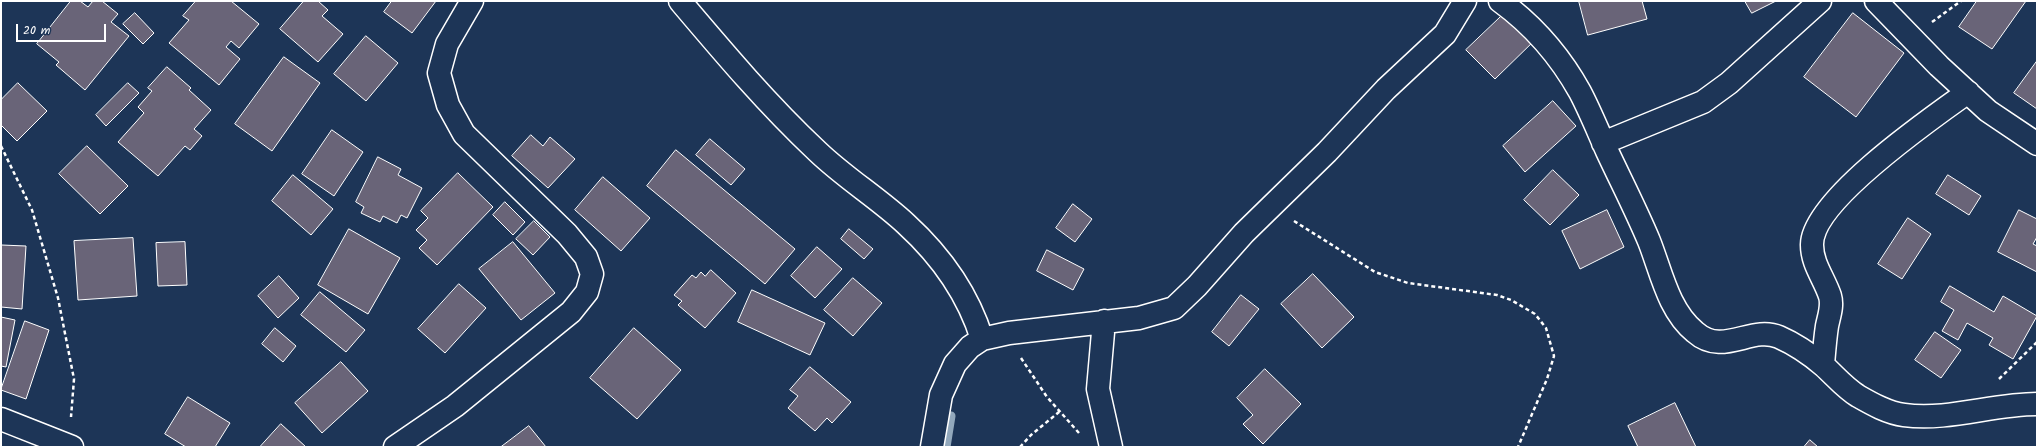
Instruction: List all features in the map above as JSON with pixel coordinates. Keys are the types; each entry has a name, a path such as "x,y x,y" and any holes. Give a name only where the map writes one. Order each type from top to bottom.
{"street":[{"path":"395,447 454,406 571,312 587,292 592,274 586,257 568,234 464,134 448,105 439,73 447,44 472,1"},
{"path":"680,1 745,78 798,133 854,182 906,224 937,257 961,289 975,317 982,339"},
{"path":"932,447 942,395 955,364 970,346 982,339 1008,333 1138,318 1174,308 1197,286 1244,233 1328,152 1386,89 1445,34 1465,1"},
{"path":"1500,1 1517,13 1551,47 1580,92 1649,241 1668,293 1684,320 1695,333 1710,340 1726,343 1762,335 1776,336 1800,349 1823,366 1857,395 1881,408 1904,415 1932,415 2015,404 2037,404"},
{"path":"1603,143 1703,102 1729,83 1820,1"},
{"path":"1876,1 1988,111 2037,144"},
{"path":"1823,366 1827,326 1831,313 1830,297 1813,259 1812,243 1815,230 1831,206 1881,157 1968,92"},
{"path":"1104,321 1098,389 1111,447"},
{"path":"1,419 70,446"}],"path":[{"path":"1911,37 1961,1"},
{"path":"1,146 32,210 58,298 74,379 70,446"},
{"path":"1272,206 1375,272 1408,283 1497,295 1511,300 1535,314 1546,328 1554,356 1547,379 1518,447"},
{"path":"1008,333 1024,364 1059,412 1084,438"},
{"path":"1996,383 2037,342"},
{"path":"1020,447 1031,435 1059,412"}],"building":[{"path":"71,1 80,1 88,7 93,1 102,1 118,14 111,22 129,36 85,90 56,65 59,62 37,44"},
{"path":"196,1 231,1 259,24 239,48 231,41 226,47 240,59 219,85 169,43 189,20 183,16"},
{"path":"304,1 318,1 328,10 322,16 343,34 318,62 280,29"},
{"path":"392,1 436,1 412,33 384,12"},
{"path":"1579,1 1642,1 1647,19 1588,35"},
{"path":"1745,1 1776,1 1752,13"},
{"path":"1977,1 2026,1 1992,49 1959,27"},
{"path":"1509,9 1537,38 1495,79 1466,50"},
{"path":"135,13 154,33 143,44 123,24"},
{"path":"1853,13 1904,53 1856,117 1804,77"},
{"path":"366,36 398,63 366,101 334,74"},
{"path":"284,57 320,83 272,151 235,124"},
{"path":"2037,61 2037,109 2014,93"},
{"path":"167,67 191,88 189,90 211,110 194,129 202,136 190,150 185,146 158,176 118,142 144,113 138,107 152,91 148,88"},
{"path":"18,83 47,111 17,141 1,125 1,100"},
{"path":"128,83 139,93 106,126 96,115"},
{"path":"1553,101 1576,126 1525,172 1503,146"},
{"path":"332,130 363,152 334,196 302,174"},
{"path":"531,135 543,146 550,137 575,159 548,188 512,156"},
{"path":"710,139 745,169 731,185 696,155"},
{"path":"87,146 128,186 100,214 59,174"},
{"path":"676,150 795,249 765,284 647,186"},
{"path":"378,157 401,169 398,175 422,188 407,218 401,215 397,223 383,216 380,222 361,213 364,207 356,202"},
{"path":"1553,170 1579,195 1550,225 1524,200"},
{"path":"458,173 493,207 437,265 419,248 427,240 416,230 428,218 421,211"},
{"path":"293,175 333,209 311,235 272,201"},
{"path":"1948,175 1981,196 1969,215 1936,194"},
{"path":"603,177 650,218 621,251 575,210"},
{"path":"505,202 525,222 513,235 493,215"},
{"path":"1073,204 1092,219 1075,242 1056,228"},
{"path":"1607,210 1624,247 1580,269 1562,231"},
{"path":"2019,210 2037,219 2037,237 2033,244 2037,246 2037,272 1998,252"},
{"path":"1908,218 1931,234 1902,279 1878,264"},
{"path":"534,221 550,237 533,255 516,239"},
{"path":"349,229 400,258 368,314 318,285"},
{"path":"849,229 873,249 864,259 841,239"},
{"path":"133,238 137,296 78,300 74,241"},
{"path":"185,242 187,285 158,286 156,243"},
{"path":"513,242 555,293 521,320 479,269"},
{"path":"1,245 26,246 22,309 1,307"},
{"path":"817,247 842,269 815,298 791,276"},
{"path":"1047,250 1084,269 1073,290 1037,271"},
{"path":"711,270 736,293 705,328 678,305 682,301 674,295 692,275 696,278 701,272 705,276"},
{"path":"1313,274 1354,317 1322,348 1281,304"},
{"path":"279,276 299,298 278,318 258,296"},
{"path":"853,278 882,303 853,336 824,310"},
{"path":"459,284 486,308 445,353 418,329"},
{"path":"1950,286 1994,312 2003,296 2037,316 2013,359 1989,345 1993,338 1967,323 1958,340 1942,331 1954,310 1941,302"},
{"path":"752,290 825,323 810,355 738,322"},
{"path":"320,292 365,330 346,352 301,315"},
{"path":"1241,295 1259,309 1229,346 1212,332"},
{"path":"1,317 15,320 6,367 1,366"},
{"path":"25,321 49,330 26,399 1,390"},
{"path":"275,328 296,346 283,362 262,344"},
{"path":"634,328 681,370 637,419 590,378"},
{"path":"1935,332 1961,350 1941,378 1915,360"},
{"path":"341,362 368,391 322,433 295,403"},
{"path":"810,367 851,402 832,423 827,418 815,431 788,408 798,396 790,390"},
{"path":"1265,369 1301,404 1263,444 1243,424 1253,415 1237,398"},
{"path":"188,397 230,423 215,447 186,447 165,434"},
{"path":"1675,403 1696,447 1638,447 1628,426"},
{"path":"281,424 306,447 260,447"},
{"path":"529,426 546,447 501,447"},
{"path":"1810,440 1818,447 1804,447"}],"waterway":[{"path":"946,447 951,416"}]}
